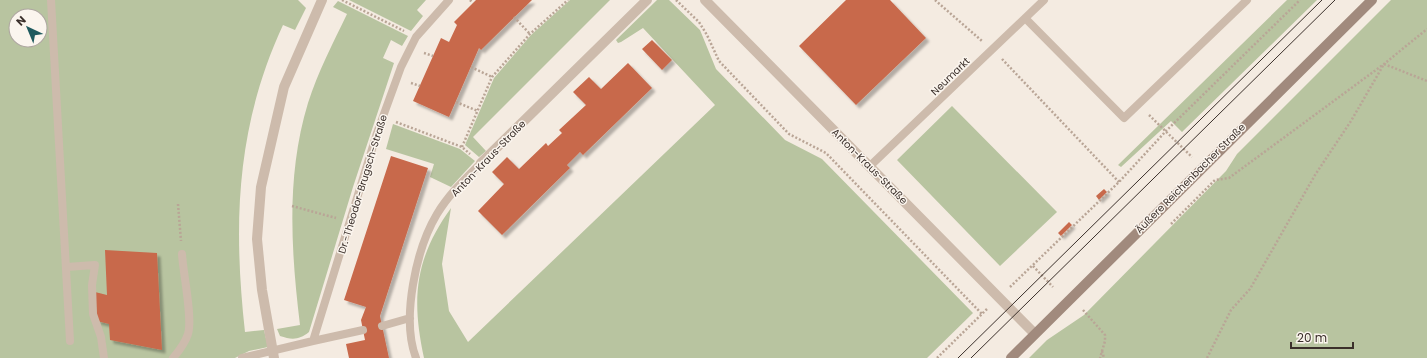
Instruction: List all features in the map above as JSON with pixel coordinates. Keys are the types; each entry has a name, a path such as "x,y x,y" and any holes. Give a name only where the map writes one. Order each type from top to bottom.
{"street":[{"path":"274,355 262,290 257,240 261,187 284,87 322,0"},
{"name":"Anton-Kraus-Straße","path":"481,163 647,0"},
{"name":"Anton-Kraus-Straße","path":"705,0 1034,333"},
{"name":"Äußere Reichenbacher Straße","path":"1011,358 1034,333 1372,0"}],"lane":[{"path":"51,0 70,341"},
{"name":"Dr.-Theodor-Brugsch-Straße","path":"313,341 383,117 401,67 416,37 449,0"},
{"name":"Neumarkt","path":"870,166 1044,0"},
{"path":"1025,18 1124,118 1247,0"},
{"name":"Anton-Kraus-Straße","path":"416,358 412,347 410,318 414,284 422,250 437,214 453,192 481,163"},
{"path":"173,358 188,333 182,254"},
{"path":"66,267 95,265 92,285 93,314 101,337 104,358"},
{"path":"382,326 410,318"},
{"path":"242,358 274,355 313,341 363,330"}],"path":[{"path":"342,0 416,37"},
{"path":"470,0 473,3"},
{"path":"383,117 462,147 492,77 530,34 568,0"},
{"path":"676,0 703,28 719,61 789,134 826,153 982,314"},
{"path":"935,0 992,49 1119,182"},
{"path":"937,358 1119,182 1166,131 1300,0"},
{"path":"514,17 530,34"},
{"path":"1165,230 1215,180 1229,178 1384,64 1427,29"},
{"path":"1384,64 1427,81"},
{"path":"1207,358 1231,310 1250,289 1315,175 1351,121 1384,64"},
{"path":"471,67 492,77"},
{"path":"456,102 478,111"},
{"path":"1138,105 1188,153"},
{"path":"178,204 182,254"},
{"path":"292,206 350,221"},
{"path":"1033,266 1053,287"},
{"path":"1088,306 1082,311 1105,335 1100,358"},
{"path":"1102,350 1104,358"}],"green space":[{"path":"0,0 298,0 306,8 295,30 283,25 267,63 247,138 239,214 239,253 245,332 264,330 268,347 249,351 235,358 0,358"},
{"path":"349,0 426,0 417,10 423,16 411,31"},
{"path":"570,0 610,0 473,137 486,151 479,157 465,145 494,78 531,35"},
{"path":"657,0 669,0 700,30 716,69 785,140 822,159 973,313 927,358 424,358 418,316 417,297 419,279 423,262 430,244 439,226 451,208 442,264 449,311 468,342 715,105 643,28 621,42 618,43 616,40"},
{"path":"1287,0 1317,0 1182,132 1171,121 1121,167 1118,165"},
{"path":"1391,0 1427,0 1427,358 1029,358 1047,340 1084,315 1226,171 1237,154"},
{"path":"338,1 408,36 402,46 391,40 383,58 394,63 353,187 309,332 299,338 288,338 280,336 277,329 300,325 294,269 292,213 296,158 301,130 312,91 347,14 333,7"},
{"path":"952,106 1057,212 1000,266 897,160"},
{"path":"393,124 460,149 475,161 451,187 430,177 434,164 386,149"}],"building":[{"path":"476,0 532,0 481,50 479,48 449,117 413,101 441,38 449,42 457,25 454,22"},
{"path":"846,0 890,0 926,38 856,105 799,46"},
{"path":"652,40 672,60 662,70 642,49"},
{"path":"628,63 652,88 583,155 580,152 567,165 570,168 502,235 478,211 504,184 492,172 507,157 519,169 546,143 548,146 562,133 559,130 586,105 573,92 589,77 601,89"},
{"path":"391,156 428,168 380,316 389,358 349,358 346,344 365,340 361,320 366,307 344,300"},
{"path":"1104,189 1107,192 1099,200 1096,196"},
{"path":"1069,222 1072,225 1061,236 1058,233"},
{"path":"105,250 157,253 162,350 110,340 109,324 97,321 95,292 107,295"}],"tram line":[{"path":"958,358 1322,0"},
{"path":"971,358 1335,0"}]}
